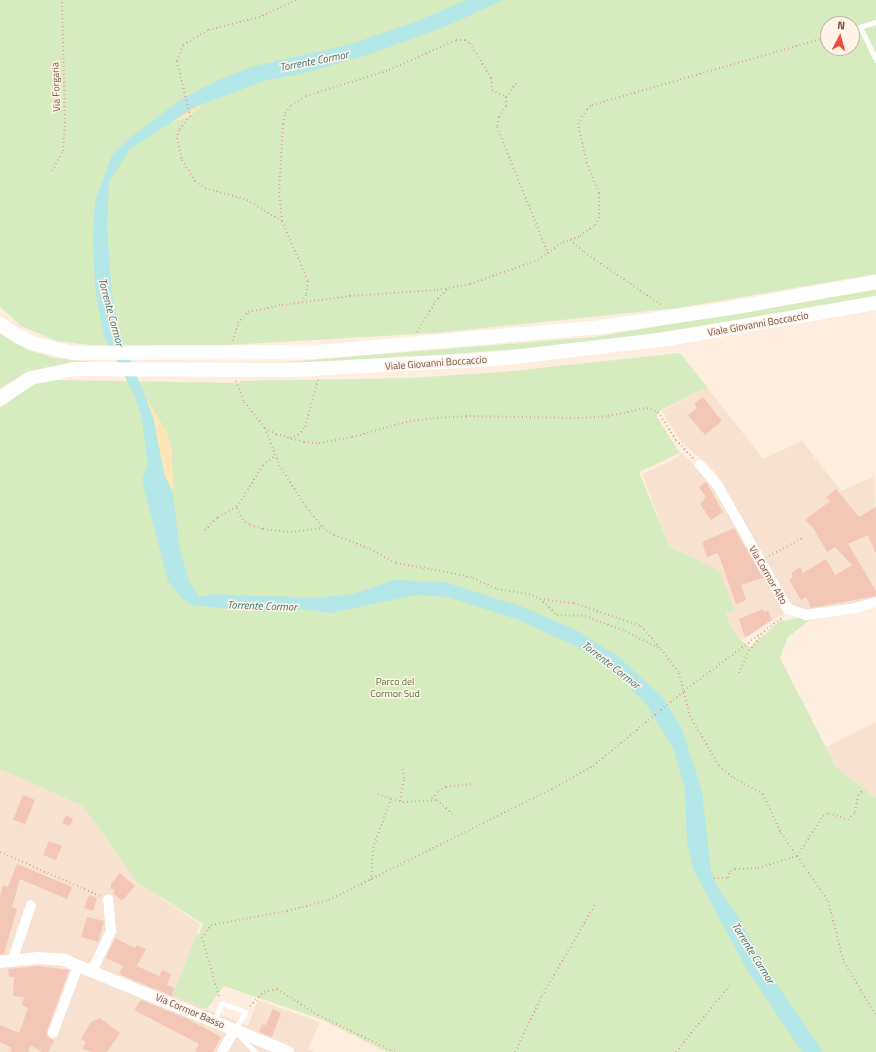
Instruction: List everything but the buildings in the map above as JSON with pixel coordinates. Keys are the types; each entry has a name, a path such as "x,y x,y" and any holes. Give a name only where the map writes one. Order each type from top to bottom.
{"main road":[{"name":"Viale Giovanni Boccaccio","path":"0,324 18,337 35,344 73,353 262,354 411,346 586,329 679,316 876,282"},
{"name":"Viale Giovanni Boccaccio","path":"0,398 31,378 74,369 265,370 413,365 592,350 876,303"}],"street":[{"name":"Via Cormor Alto","path":"700,465 718,486 784,604 792,612 806,615 855,608 876,602"},
{"path":"92,971 111,931 108,899"},
{"name":"Via Cormor Basso","path":"31,905 6,962 55,959 78,966 288,1052"},
{"path":"53,1033 78,966"},
{"path":"222,1052 234,1030"}],"lane":[{"path":"876,22 860,27 876,60"},
{"path":"214,1021 222,1003 245,1012 234,1030 255,1052"}],"path":[{"name":"Via Forgaria","path":"52,171 63,151 65,124 62,0"},
{"path":"282,221 239,196 205,188 195,181 188,172 182,160 177,138 179,130 190,116 177,56 188,41 208,30 260,17 296,0"},
{"path":"238,323 248,312 302,302 448,288 498,275 538,260 588,230 600,218 599,193 588,163 579,131 582,114 592,105 627,97 820,39"},
{"path":"302,302 306,295 308,281 282,221 279,193 283,124 285,113 291,105 306,96 390,70 456,40 465,40 470,43 491,78 492,90 506,97"},
{"path":"519,84 515,84 506,97 506,106 499,117 498,127 548,253"},
{"path":"570,240 596,261 679,316"},
{"path":"411,346 420,325 448,288"},
{"path":"289,438 298,435 305,427 315,396 319,369"},
{"path":"236,382 244,402 265,428 275,456 306,507 323,528 347,542 370,548 396,563 454,574 497,589 529,594 540,599 574,603 641,626 679,673 690,716 719,766 734,778 763,794 780,833 828,901 844,962 876,1016"},
{"path":"265,428 289,438 319,443 352,437 410,421 433,418 466,416 582,418 608,416 647,408 658,412 676,440 700,465"},
{"path":"205,530 218,517 237,507 263,465 275,456"},
{"path":"237,507 242,519 250,525 263,529 291,532 323,528"},
{"path":"760,561 803,538"},
{"path":"540,599 557,615 585,616 625,631 661,649"},
{"path":"219,993 202,938 211,925 308,906 371,880 593,766 684,691 768,628 792,612"},
{"path":"739,673 749,651 768,628"},
{"path":"400,801 404,778 402,768"},
{"path":"432,799 438,791 446,787 472,784"},
{"path":"714,878 728,878 730,871 735,869 758,868 797,856 823,816 829,813 848,820 851,817 855,812 858,795 864,789"},
{"path":"378,794 400,801 432,799 445,805 455,816"},
{"path":"371,880 373,848 391,799"},
{"path":"0,852 108,899"},
{"path":"515,1052 542,996 596,903"},
{"path":"676,1052 729,986"},
{"path":"255,999 270,989 277,989 318,1015 395,1052"}],"shaded area":[{"path":"707,387 763,459 802,441 841,491 875,476 876,599 809,612 794,609 716,473 681,441 662,411"},
{"path":"682,453 709,480 785,614 767,622 742,640 732,629 726,613 734,610 719,570 670,547 642,474 671,461"},
{"path":"876,722 876,798 836,767 826,747"},
{"path":"0,769 83,806 137,882 200,924 174,995 248,1026 258,1000 320,1022 308,1049 316,1052 0,1052"}],"green space":[{"path":"0,0 876,0 876,274 678,308 434,333 228,345 90,345 57,341 21,326 0,307"},
{"path":"876,290 876,296 865,299 595,343 349,362 285,362 594,337"},
{"path":"0,334 29,350 54,358 100,363 53,366 25,373 0,388"},
{"name":"Parco del Cormor Sud","path":"680,353 707,387 661,410 656,416 680,453 639,472 670,547 719,570 735,610 726,613 732,629 742,641 750,647 780,621 815,616 788,637 780,658 836,767 876,798 876,1052 387,1052 323,1020 224,986 207,1009 173,995 197,933 198,936 203,924 137,882 83,806 0,769 0,407 19,392 37,383 57,380 240,383 240,381 410,378 504,372"}],"sand":[{"path":"206,103 190,116 168,124 188,111"},
{"path":"146,398 167,432 172,450 173,493 164,473 153,417"}],"water":[{"name":"Torrente Cormor","path":"467,0 503,0 447,26 373,53 305,73 264,81 195,107 130,149 109,182 107,228 112,295 120,333 153,417 164,473 173,493 179,545 189,581 199,597 214,594 317,598 353,594 394,580 444,582 523,607 578,631 620,658 664,699 682,729 702,791 711,870 718,888 739,918 770,974 823,1052 802,1052 746,968 693,869 687,842 685,789 673,748 646,704 611,669 577,647 519,620 448,597 416,595 331,613 300,609 265,612 192,605 185,601 168,581 142,481 143,475 148,467 142,419 134,394 104,337 95,288 93,235 95,201 112,155 128,139 182,99 216,81 251,67 351,44 415,22"}]}
